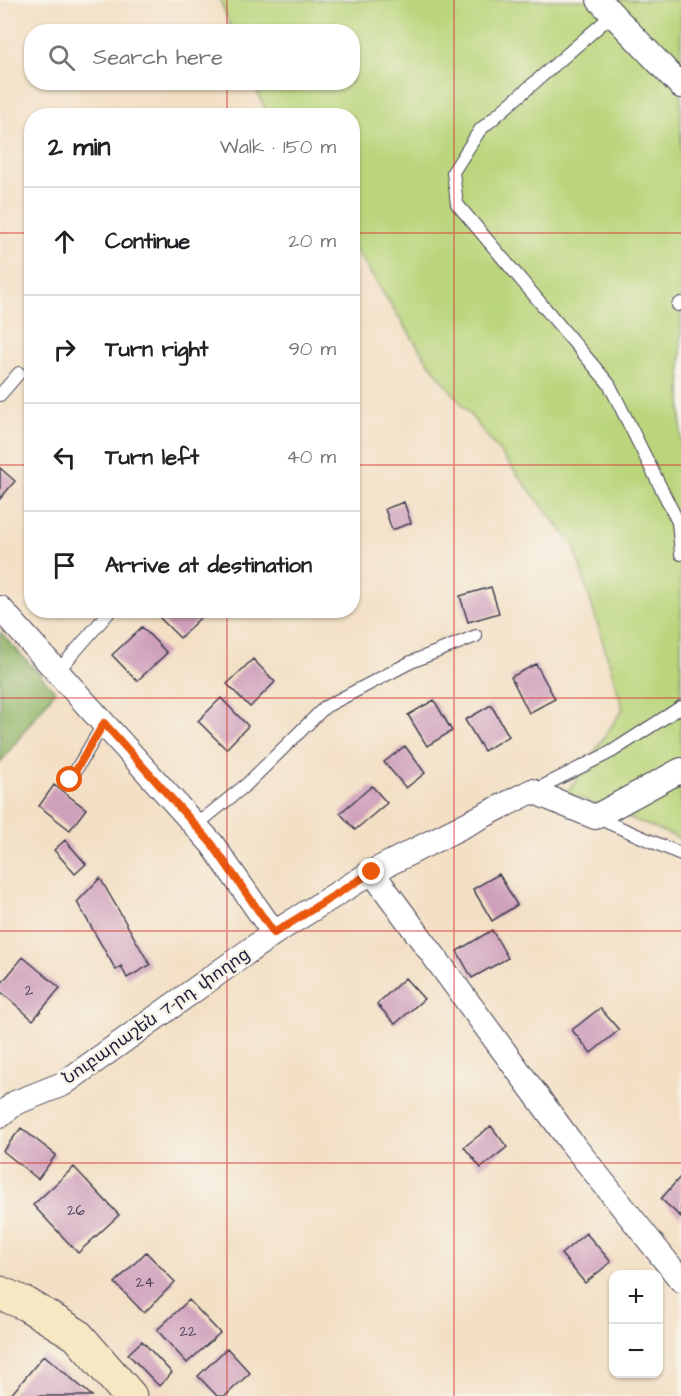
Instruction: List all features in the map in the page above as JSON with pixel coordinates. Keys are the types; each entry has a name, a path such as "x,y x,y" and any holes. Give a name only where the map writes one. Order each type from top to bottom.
{"main road":[{"path":"0,1293 26,1304 77,1335 130,1396"}],"street":[{"path":"605,7 681,86"},
{"path":"0,608 212,844 274,933"},
{"path":"532,791 595,817 681,770"},
{"name":"Նուբարաշեն 7-րդ փողոց","path":"5,1102 63,1084 274,933 372,872 532,791"},
{"path":"372,872 570,1141 681,1280"}],"lane":[{"path":"605,7 480,130 453,172 458,204 609,384 678,522 681,554"},
{"path":"0,395 19,373"},
{"path":"57,672 104,618"},
{"path":"195,826 247,784 325,707 411,662 476,636"},
{"path":"532,791 611,752 681,707"},
{"path":"70,780 104,723"},
{"path":"595,817 681,854"}],"green space":[{"path":"220,0 681,0 681,839 567,793 623,709 574,546 426,359 360,257 360,108 265,108 256,90 360,90 360,24 229,24"},
{"path":"0,632 55,691 0,763"}],"building":[{"path":"0,468 15,481 0,499"},
{"path":"404,502 411,523 392,530 385,509"},
{"path":"491,587 499,613 468,622 460,596"},
{"path":"160,618 200,618 180,638"},
{"path":"142,627 167,653 137,681 112,655"},
{"path":"253,659 275,682 250,707 227,684"},
{"path":"536,664 555,699 529,713 511,677"},
{"path":"221,698 248,726 226,749 198,721"},
{"path":"434,700 452,731 427,746 408,715"},
{"path":"491,705 509,736 484,751 465,720"},
{"path":"405,746 425,773 406,788 384,762"},
{"path":"54,785 86,809 70,830 39,806"},
{"path":"372,786 387,803 355,830 340,813"},
{"path":"65,840 86,864 75,874 54,850"},
{"path":"499,874 517,905 492,921 473,889"},
{"path":"100,878 150,965 127,978 121,966 116,970 77,902"},
{"path":"492,930 508,958 472,978 457,951"},
{"path":"23,957 60,988 33,1020 0,991 0,985"},
{"path":"405,978 424,999 395,1024 377,1004"},
{"path":"600,1008 619,1030 591,1053 572,1030"},
{"path":"491,1126 507,1147 481,1168 464,1147"},
{"path":"21,1128 56,1155 38,1179 3,1151"},
{"path":"74,1167 119,1215 78,1253 33,1205"},
{"path":"681,1176 681,1217 661,1199"},
{"path":"586,1233 611,1262 585,1283 561,1254"},
{"path":"146,1252 175,1282 144,1313 115,1283"},
{"path":"189,1300 220,1333 187,1363 157,1330"},
{"path":"142,1341 172,1373 159,1386 128,1354"},
{"path":"227,1348 250,1373 225,1396 217,1396 198,1376"},
{"path":"44,1355 92,1396 10,1396"}],"route":[{"path":"70,780 104,723 212,844 274,933 372,872"}]}
